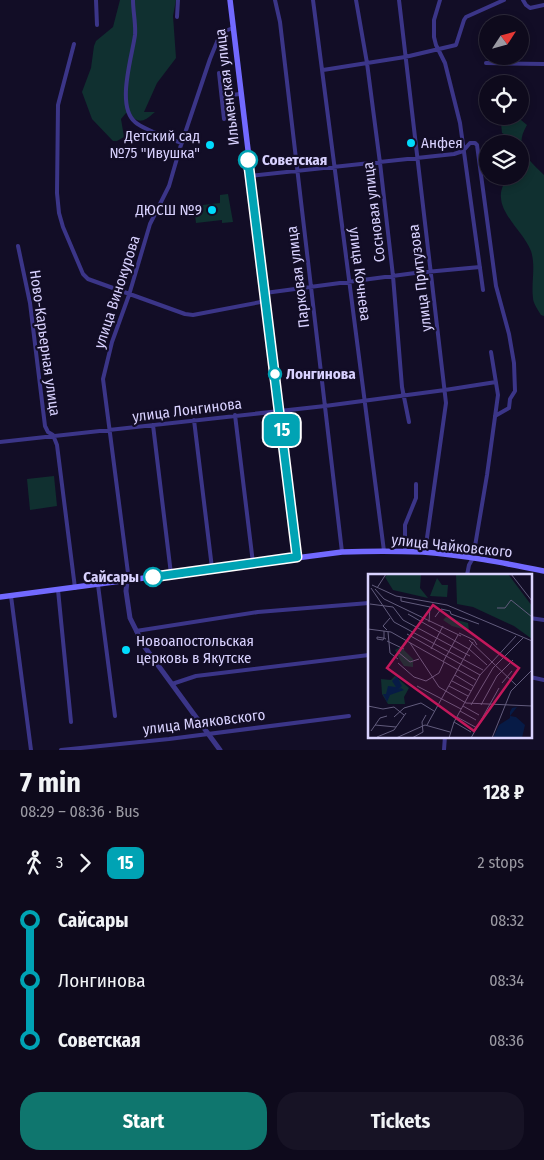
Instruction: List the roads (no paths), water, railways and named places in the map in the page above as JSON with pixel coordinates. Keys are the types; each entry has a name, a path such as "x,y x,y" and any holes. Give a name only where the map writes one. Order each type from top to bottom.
{"main road":[{"name":"Ильменская улица","path":"230,0 297,557"},
{"name":"улица Чайковского","path":"0,597 342,552 384,550 425,552 473,558 544,571"}],"street":[{"path":"96,0 97,25"},
{"path":"133,0 135,35 128,74 126,103 128,111 132,119 139,124 182,143"},
{"path":"177,17 178,0"},
{"name":"Парковая улица","path":"275,0 280,22 342,552"},
{"name":"улица Кочнева","path":"313,0 384,550"},
{"name":"Сосновая улица","path":"356,0 367,63 380,164 404,395 409,422"},
{"name":"улица Притузова","path":"399,0 446,406 425,552"},
{"path":"440,0 434,20 434,37 442,56 460,123 483,290"},
{"path":"323,70 405,57 456,45 466,17 504,0"},
{"path":"524,0 530,8 544,5"},
{"name":"улица Винокурова","path":"127,581 128,573 103,379 112,342 129,295 150,224 169,186 219,37 225,31 233,28"},
{"path":"74,44 58,105 57,167 59,213 83,274 88,279 184,314 192,315 266,301"},
{"path":"529,64 544,64"},
{"path":"219,73 224,119"},
{"path":"222,96 240,94"},
{"path":"250,176 380,164 454,154 463,151 470,143 473,142 478,145 496,286 509,334 514,363 515,386 510,399 510,406 507,411 495,416"},
{"name":"Ново-Карьерная улица","path":"18,246 30,303 45,426 48,432 53,435 57,445 75,588"},
{"path":"265,293 431,271 480,267"},
{"path":"468,574 469,565 473,558 498,396 491,352"},
{"name":"улица Лонгинова","path":"0,442 324,406 496,382"},
{"path":"235,415 253,563"},
{"path":"194,420 212,568"},
{"path":"152,425 171,574"},
{"path":"405,552 405,525 416,498 416,484"},
{"path":"127,581 126,591 130,618 144,646 220,750"},
{"path":"98,585 115,716"},
{"path":"58,590 71,722"},
{"path":"11,596 31,750"},
{"path":"136,631 258,612 368,603"},
{"path":"172,684 196,676 368,655"},
{"name":"улица Маяковского","path":"61,750 349,716"}],"place":[{"name":"Анфея","path":"411,143"},
{"name":"Детский сад №75 \"Ивушка\"","path":"210,145"},
{"name":"Советская","path":"248,160"},
{"name":"ДЮСШ №9","path":"212,210"},
{"name":"Лонгинова","path":"275,374"},
{"name":"Сайсары","path":"153,577"},
{"name":"Новоапостольская церковь в Якутске","path":"126,650"}]}
